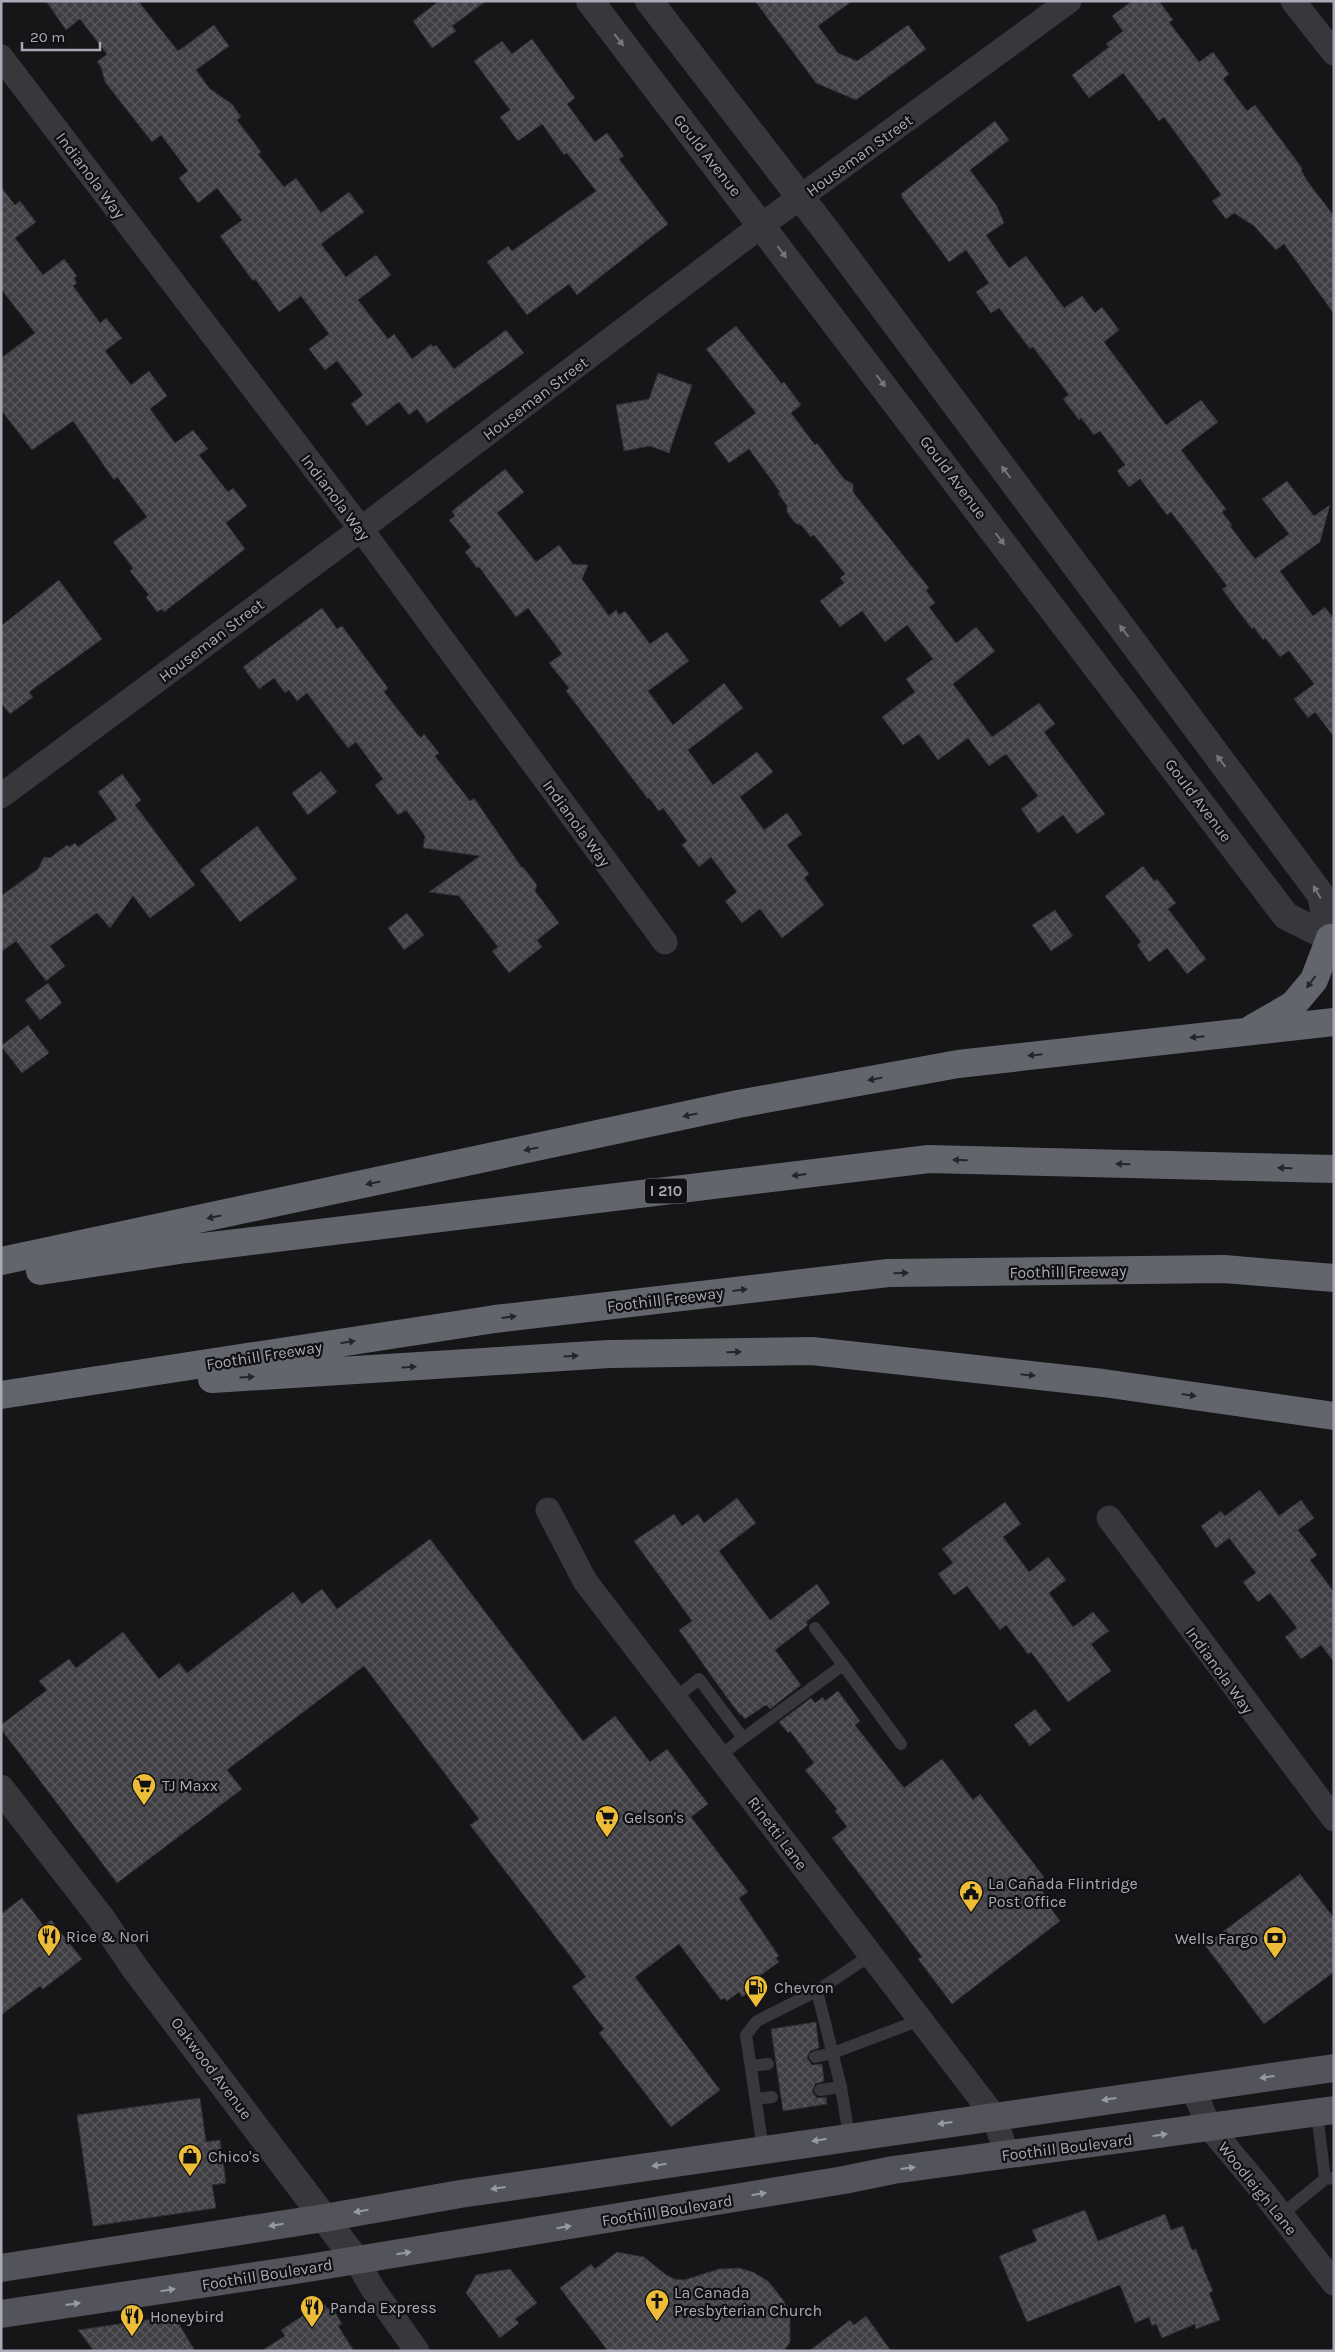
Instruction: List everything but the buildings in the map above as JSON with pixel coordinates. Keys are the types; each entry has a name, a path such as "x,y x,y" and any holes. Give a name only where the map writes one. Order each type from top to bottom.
{"highway":[{"path":"1245,1033 1293,1005 1314,980 1332,940"},
{"path":"1,1262 738,1104 958,1064 1334,1022"},
{"name":"I 210","path":"1,1276 186,1249 929,1159 1334,1169"},
{"name":"Foothill Freeway","path":"1,1395 495,1319 888,1273 1224,1269 1334,1278"},
{"path":"41,1390 609,1354 812,1351 1103,1383 1334,1416"}],"main road":[{"path":"1,2268 324,2218 460,2194 850,2136 1334,2068"},
{"name":"Foothill Boulevard","path":"1,2314 356,2260 844,2180 893,2170 1326,2112"}],"street":[{"name":"Gould Avenue","path":"590,1 1286,916 1332,940"},
{"path":"649,1 801,197 1321,895 1332,940"},
{"name":"Houseman Street","path":"1,796 361,529 762,226 1069,1"},
{"path":"1293,1 1334,54"},
{"name":"Indianola Way","path":"1,57 361,529 665,942"},
{"name":"Rinetti Lane","path":"548,1510 585,1581 994,2116 1007,2155"},
{"name":"Indianola Way","path":"1109,1518 1334,1819"},
{"name":"Oakwood Avenue","path":"1,1789 101,1918 134,1967 356,2260 373,2289 417,2351"},
{"name":"Woodleigh Lane","path":"1192,2087 1210,2128 1334,2283"}],"lane":[{"path":"815,1628 901,1744"},
{"path":"719,1756 843,1665"},
{"path":"675,1698 699,1679 743,1738"},
{"path":"763,2149 746,2035 758,2021 817,1991 871,1955"},
{"path":"817,1991 841,2088 850,2136"},
{"path":"815,2057 833,2053 920,2020"},
{"path":"751,2066 768,2064"},
{"path":"820,2090 841,2088"},
{"path":"756,2099 772,2097"},
{"path":"1280,2215 1329,2178 1326,2112"}],"place":[{"name":"TJ Maxx","path":"144,1806"},
{"name":"Gelson's","path":"607,1838"},
{"name":"La Cañada Flintridge Post Office","path":"971,1913"},
{"name":"Rice & Nori","path":"49,1957"},
{"name":"Wells Fargo","path":"1275,1959"},
{"name":"Chevron","path":"756,2008"},
{"name":"Chico's","path":"190,2177"},
{"name":"La Canada Presbyterian Church","path":"657,2322"},
{"name":"Panda Express","path":"312,2328"},
{"name":"Honeybird","path":"132,2337"}]}
